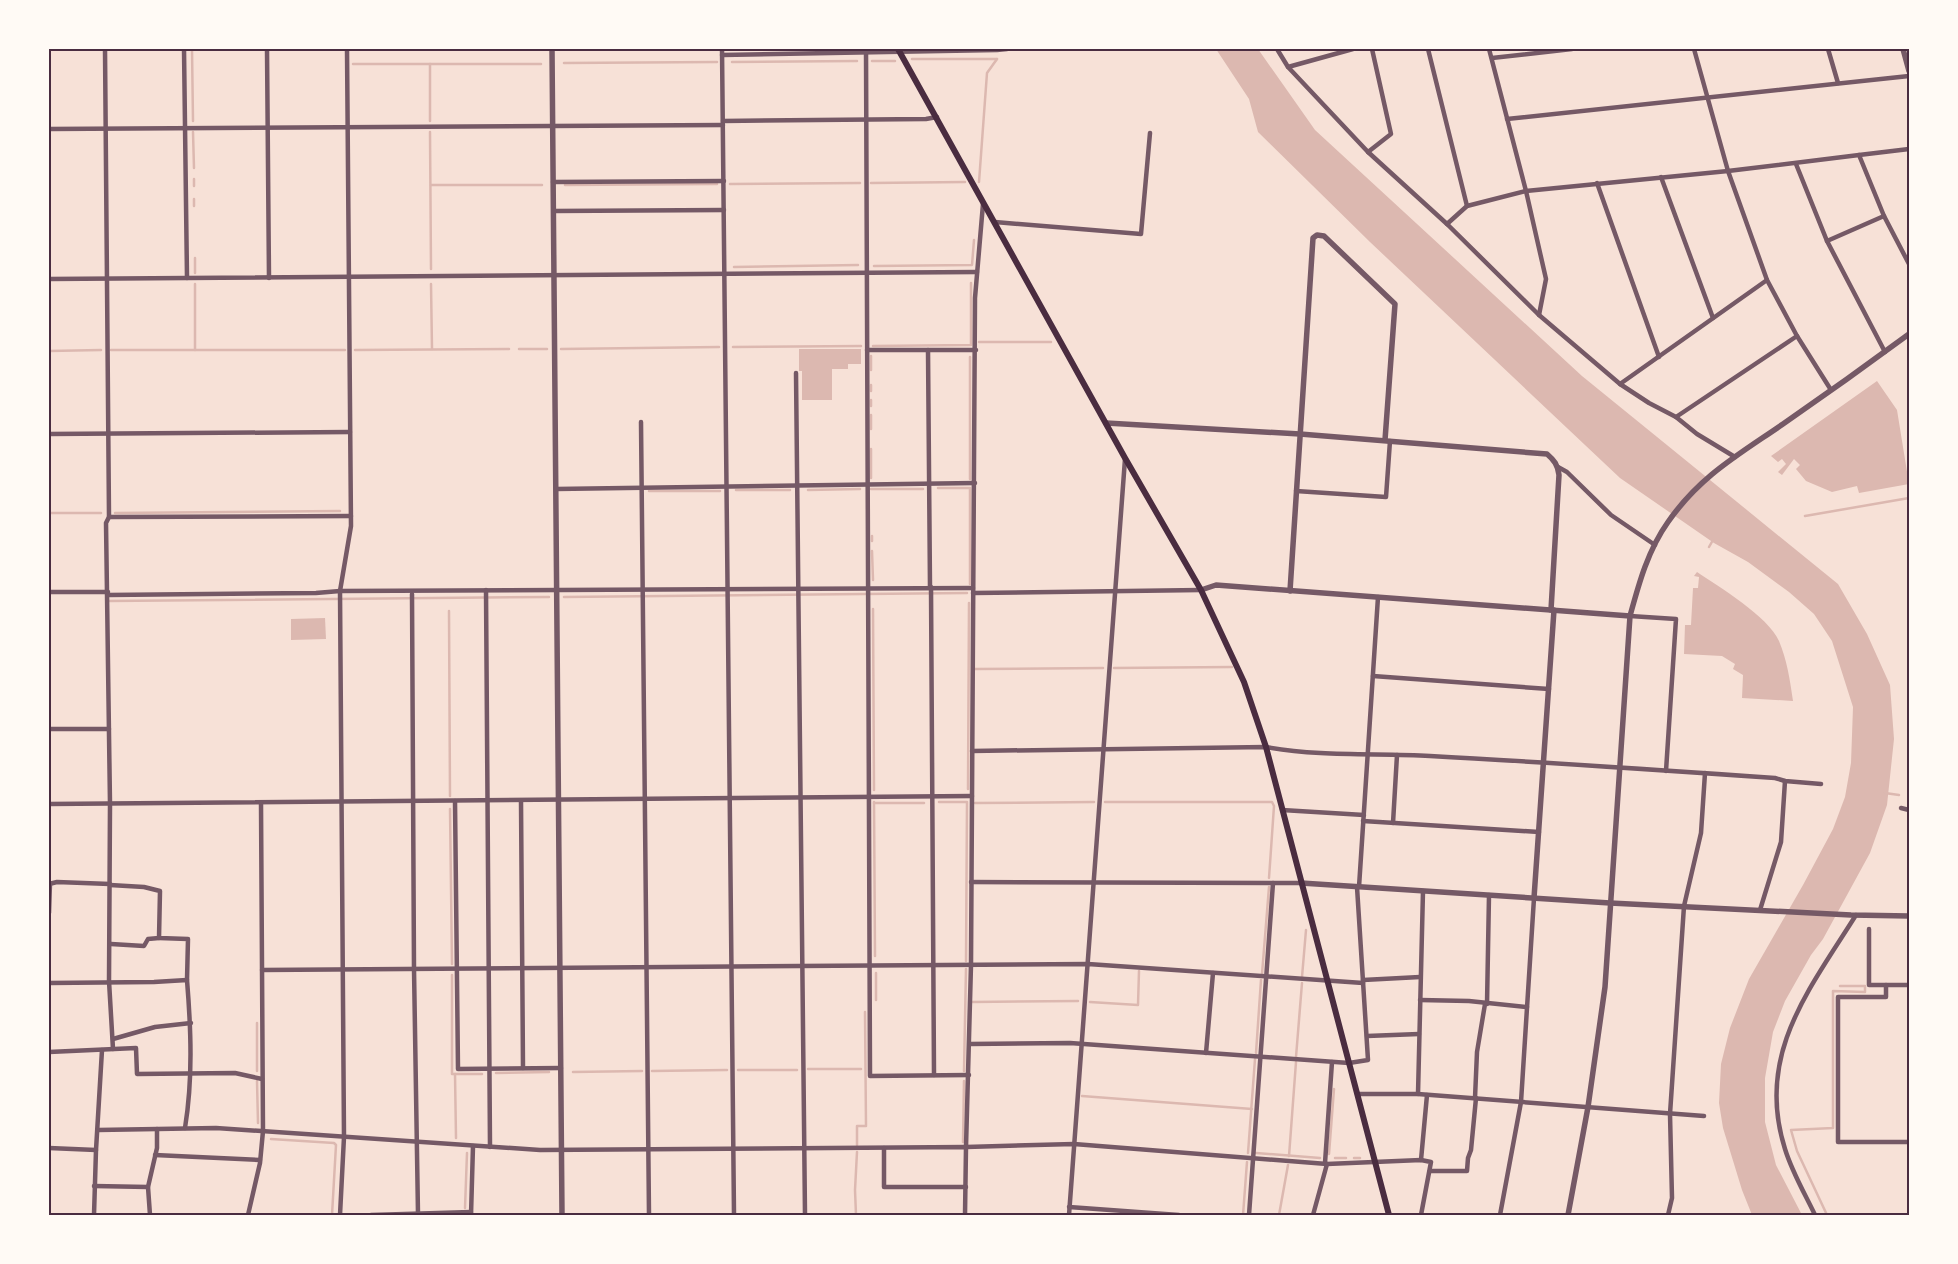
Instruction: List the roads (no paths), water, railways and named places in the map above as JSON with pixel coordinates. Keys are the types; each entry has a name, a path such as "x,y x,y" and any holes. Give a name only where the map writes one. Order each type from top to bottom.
{"main road":[{"path":"899,50 1125,458 1201,590 1244,682 1266,747 1389,1215"}],"street":[{"path":"105,49 109,517 106,522 110,804 110,981 113,1049"},
{"path":"184,49 186,278"},
{"path":"267,49 269,278"},
{"path":"340,1215 344,1137 340,592 351,526 347,49"},
{"path":"552,49 562,1215"},
{"path":"722,49 734,1215"},
{"path":"722,55 784,51 1007,49"},
{"path":"1277,49 1288,67 1368,152 1447,224 1539,315 1620,384 1649,403 1676,417 1698,434 1735,457"},
{"path":"1288,67 1353,49"},
{"path":"1368,152 1391,134 1372,49"},
{"path":"1428,49 1467,206"},
{"path":"1489,49 1526,192 1546,279 1539,315"},
{"path":"1492,58 1572,49"},
{"path":"1694,49 1728,171 1767,280 1797,336 1831,390"},
{"path":"1828,49 1838,83"},
{"path":"1903,49 1909,71"},
{"path":"866,51 870,1076 969,1075"},
{"path":"1507,119 1909,76"},
{"path":"49,129 553,127 926,119 937,116"},
{"path":"995,222 1142,234 1150,133"},
{"path":"1447,224 1467,206 1526,192 1796,164 1909,149"},
{"path":"1859,155 1884,216 1909,264"},
{"path":"1796,164 1827,241 1885,352"},
{"path":"1661,178 1713,318"},
{"path":"553,182 724,181"},
{"path":"1597,184 1660,357"},
{"path":"965,1215 972,882 975,298 984,202"},
{"path":"554,211 724,210"},
{"path":"1827,241 1884,216"},
{"path":"1290,591 1296,491 1313,238 1320,234 1395,304 1386,497 1296,491"},
{"path":"49,279 977,272"},
{"path":"1620,384 1767,280"},
{"path":"1568,1215 1588,1107 1605,987 1630,616 1647,559 1662,532 1683,502 1708,477 1909,334"},
{"path":"1676,417 1797,336"},
{"path":"867,350 976,350"},
{"path":"928,350 934,1076"},
{"path":"796,372 804,1215"},
{"path":"641,422 648,1215"},
{"path":"1106,423 1300,434 1540,452 1547,454 1558,467 1566,472 1611,515 1655,545"},
{"path":"49,434 350,432"},
{"path":"1069,1215 1125,458"},
{"path":"1500,1215 1521,1102 1549,689 1558,467"},
{"path":"556,489 974,483"},
{"path":"109,517 351,516"},
{"path":"49,592 108,595 930,588 973,591 1115,591 1201,590 1216,585 1676,619 1666,771"},
{"path":"486,592 490,1147"},
{"path":"412,594 414,969 420,1214"},
{"path":"970,1044 1082,1044 1349,1063 1368,1060 1358,887 1378,597"},
{"path":"1373,676 1549,689"},
{"path":"49,728 109,728"},
{"path":"972,751 1266,747 1280,750 1705,773 1775,778 1785,781 1821,784"},
{"path":"1393,823 1397,755"},
{"path":"1668,1215 1672,1198 1670,1114 1684,906 1701,833 1705,773"},
{"path":"1760,910 1781,842 1785,781"},
{"path":"49,804 972,796"},
{"path":"455,801 458,1069 561,1068"},
{"path":"520,801 523,1068"},
{"path":"248,1215 260,1160 262,1131 261,803"},
{"path":"1902,808 1909,810"},
{"path":"1282,810 1364,818 1393,823 1539,832"},
{"path":"49,914 50,884 57,882 144,887 160,891 159,938"},
{"path":"972,882 1301,883 1610,903 1909,916"},
{"path":"1249,1215 1273,883"},
{"path":"1418,1094 1423,891"},
{"path":"1430,1171 1466,1171 1471,1150 1477,1052 1486,1004 1489,895"},
{"path":"1815,1215 1785,1150 1776,1108 1777,1071 1791,1024 1818,973 1854,915"},
{"path":"1869,929 1869,986 1909,985"},
{"path":"110,944 144,946 148,939 188,939 187,980 191,1023 190,1102 186,1128"},
{"path":"262,970 488,970 1088,964 1327,982 1363,982 1420,977"},
{"path":"1206,1053 1213,973"},
{"path":"49,983 187,980"},
{"path":"1886,985 1886,997 1838,997 1838,1142 1909,1142"},
{"path":"1420,1000 1469,1001 1527,1007"},
{"path":"113,1039 155,1027 191,1023"},
{"path":"1367,1036 1419,1034"},
{"path":"49,1052 136,1048 137,1074 235,1073 262,1080"},
{"path":"94,1215 102,1050"},
{"path":"1313,1215 1326,1163 1332,1062"},
{"path":"1357,1094 1418,1094 1704,1116"},
{"path":"1421,1160 1427,1095"},
{"path":"98,1130 216,1128 473,1146 562,1150 884,1148 1074,1144 1326,1163 1412,1159 1431,1162 1421,1215"},
{"path":"150,1215 148,1187 155,1155 157,1129"},
{"path":"371,1215 471,1213 473,1146"},
{"path":"49,1148 96,1150"},
{"path":"884,1148 884,1188 966,1187"},
{"path":"155,1155 260,1160"},
{"path":"94,1186 148,1187"},
{"path":"1069,1207 1179,1215"}],"waterway":[{"path":"192,49 193,121"},
{"path":"912,59 997,59"},
{"path":"979,182 987,73 997,59"},
{"path":"732,62 857,61"},
{"path":"872,61 895,61"},
{"path":"564,63 717,62"},
{"path":"353,64 541,64"},
{"path":"430,64 430,121"},
{"path":"193,132 194,168"},
{"path":"430,132 431,269"},
{"path":"194,179 194,186"},
{"path":"871,183 965,182"},
{"path":"730,184 860,183"},
{"path":"565,185 717,184"},
{"path":"431,185 542,185"},
{"path":"194,199 194,206"},
{"path":"874,266 972,265 974,240"},
{"path":"195,258 195,273"},
{"path":"734,267 858,265"},
{"path":"873,346 971,345 971,283"},
{"path":"195,284 195,350"},
{"path":"431,284 432,349"},
{"path":"979,342 1051,342"},
{"path":"733,347 861,346"},
{"path":"561,349 719,347"},
{"path":"355,350 509,349"},
{"path":"519,349 547,349"},
{"path":"49,351 101,350"},
{"path":"111,350 345,350"},
{"path":"871,356 871,370"},
{"path":"970,357 970,479"},
{"path":"871,385 871,391"},
{"path":"871,400 871,406"},
{"path":"871,415 871,429"},
{"path":"871,449 871,478"},
{"path":"938,488 970,488 970,584"},
{"path":"808,490 860,489"},
{"path":"871,489 923,489"},
{"path":"736,490 790,490"},
{"path":"649,491 720,491"},
{"path":"1805,516 1909,498"},
{"path":"115,513 340,511"},
{"path":"49,513 101,513"},
{"path":"872,536 872,541"},
{"path":"1709,547 1713,540"},
{"path":"872,551 873,580"},
{"path":"564,597 967,593"},
{"path":"108,601 549,597"},
{"path":"968,789 969,603"},
{"path":"873,609 874,790"},
{"path":"449,611 450,796"},
{"path":"1114,668 1232,667"},
{"path":"975,669 1103,668"},
{"path":"1885,793 1899,795"},
{"path":"874,802 875,956"},
{"path":"939,802 967,802 966,961"},
{"path":"975,803 1094,802"},
{"path":"1105,802 1272,802 1274,806 1269,878"},
{"path":"874,803 924,803"},
{"path":"450,809 452,964"},
{"path":"1262,974 1269,887"},
{"path":"1302,977 1306,930"},
{"path":"964,1071 966,969"},
{"path":"1090,1002 1138,1005 1139,971"},
{"path":"876,973 876,1000"},
{"path":"452,975 452,1074 455,1074 456,1138"},
{"path":"1256,1053 1261,980"},
{"path":"1296,1057 1302,983"},
{"path":"1827,1215 1797,1151 1791,1130 1833,1128 1833,991 1865,992 1865,986 1840,986"},
{"path":"972,1002 1078,1001"},
{"path":"857,1145 857,1126 866,1126 865,1012"},
{"path":"257,1023 257,1071"},
{"path":"1248,1153 1255,1059"},
{"path":"1289,1156 1296,1062"},
{"path":"808,1069 861,1069"},
{"path":"652,1071 727,1070"},
{"path":"738,1070 797,1070"},
{"path":"573,1072 642,1071"},
{"path":"496,1073 549,1072"},
{"path":"455,1074 482,1074"},
{"path":"257,1081 258,1123"},
{"path":"963,1142 964,1081"},
{"path":"1329,1154 1334,1089"},
{"path":"1082,1096 1252,1109"},
{"path":"271,1139 334,1143 336,1145 332,1215"},
{"path":"856,1215 857,1152"},
{"path":"465,1208 467,1153"},
{"path":"1256,1153 1320,1158"},
{"path":"1335,1158 1346,1158"},
{"path":"1354,1158 1360,1158"},
{"path":"1243,1215 1247,1162"},
{"path":"1279,1215 1288,1165"}]}
